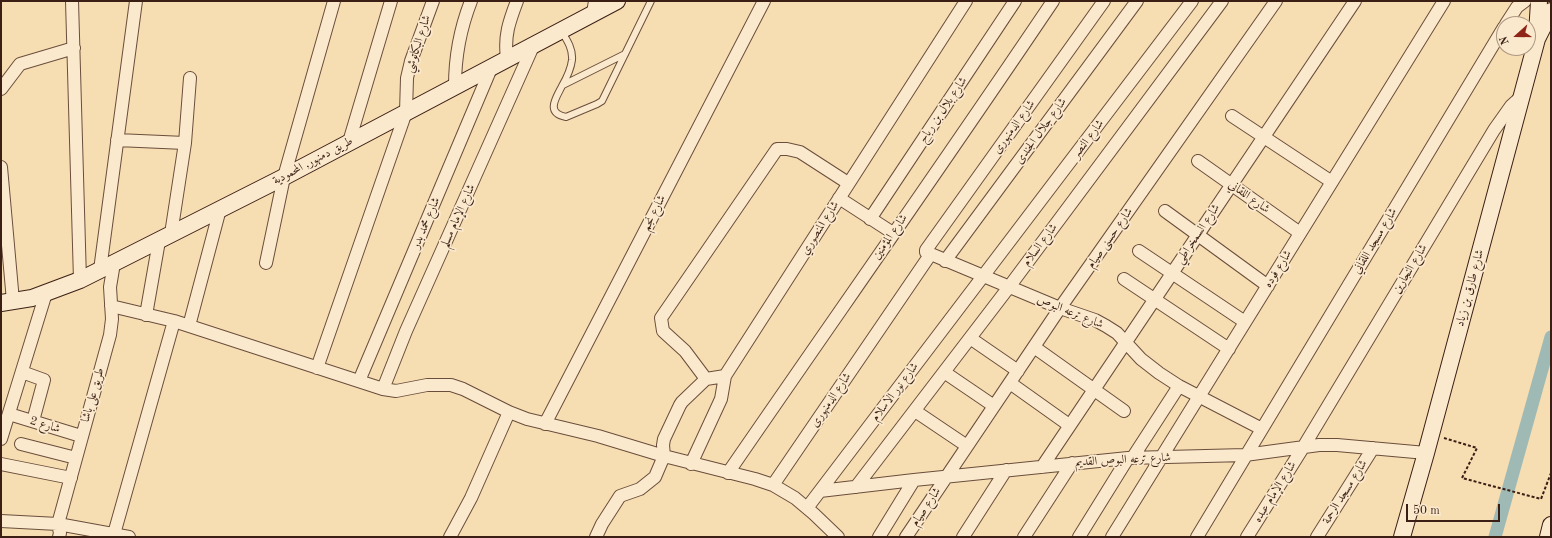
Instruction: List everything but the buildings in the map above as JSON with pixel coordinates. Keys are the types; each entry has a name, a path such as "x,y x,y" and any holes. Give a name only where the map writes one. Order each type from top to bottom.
{"main road":[{"name":"طريق دمنهور, المحمودية","path":"7,302 32,298 80,280 284,177 561,30 594,7 617,1"},
{"name":"شارع طارق بن زياد","path":"1402,537 1537,39 1539,1"},
{"name":"شارع طارق بن زياد","path":"1537,39 1551,11"},
{"path":"1548,537 1551,525"}],"street":[{"path":"72,1 80,280"},
{"name":"طريق على باشا","path":"59,531 76,458 110,335 111,306 107,266 117,140 136,1"},
{"path":"266,263 284,177 334,1"},
{"path":"349,142 391,1"},
{"name":"شارع البكاتوشي","path":"317,368 406,112 407,78 411,61 433,1"},
{"path":"455,86 456,50 460,31 471,1"},
{"path":"507,58 507,34 510,18 517,1"},
{"name":"شارع نجم","path":"545,424 764,1"},
{"name":"شارع المنصوري","path":"692,464 722,399 725,376 966,1"},
{"name":"شارع بلال بن رباح","path":"870,219 1015,1"},
{"name":"شارع المؤمنين","path":"728,473 892,233 977,114 1053,1"},
{"name":"شارع الدمنهورى","path":"773,485 928,254 926,250 1104,1"},
{"name":"شارع جلال الجندى","path":"945,261 1137,1"},
{"name":"شارع النصر","path":"983,276 1192,1"},
{"name":"شارع السلام","path":"856,487 1009,287 1222,1"},
{"name":"شارع حسنى صيام","path":"946,476 1060,308 1276,1"},
{"name":"شارع السمخراطي","path":"1042,466 1355,1"},
{"name":"شارع فوده","path":"1112,537 1444,1"},
{"path":"1511,16 1517,7 1524,1"},
{"name":"شارع مسجد اللقاني","path":"1197,537 1496,40"},
{"name":"شارع الإمام مسلم","path":"383,389 406,332 534,44"},
{"path":"1,89 20,64 74,48"},
{"name":"شارع محمد بدر","path":"359,381 492,66"},
{"path":"146,315 165,238 185,143 190,78"},
{"name":"شارع النجارين","path":"1304,446 1494,130 1511,106 1522,96"},
{"path":"1232,116 1332,182"},
{"path":"117,140 185,143"},
{"path":"706,379 685,351 663,332 661,318 777,149 787,149 800,152 848,183"},
{"name":"شارع اللقاني","path":"1198,161 1300,234"},
{"path":"1,167 7,302"},
{"path":"839,198 892,233"},
{"path":"189,326 220,210"},
{"path":"1165,211 1268,286"},
{"path":"1139,252 1245,322"},
{"name":"شارع ترعه البوص","path":"928,254 1060,308 1095,320 1106,326 1126,342 1141,359 1159,373 1199,397 1262,429"},
{"name":"شارع نور الاسلام","path":"807,508 983,276"},
{"path":"1124,279 1229,348"},
{"path":"1,439 46,293"},
{"path":"111,306 174,321 383,389 396,391 428,385 450,385 463,389 509,412 545,424 598,436 692,464 755,479 773,485 807,508 838,537"},
{"path":"114,534 174,321"},
{"path":"970,338 1018,371"},
{"path":"1034,347 1124,410"},
{"path":"22,372 44,380 33,421"},
{"path":"944,372 994,406"},
{"path":"596,537 602,524 620,496 640,489 655,477 664,456 664,439 680,405 706,379 725,376"},
{"path":"1010,383 1070,425"},
{"path":"1079,537 1179,386"},
{"path":"915,411 967,446"},
{"path":"450,537 470,498 509,412"},
{"name":"شارع 2","path":"9,414 82,436"},
{"path":"21,444 76,458"},
{"name":"شارع ترعه البوص القديم","path":"820,491 1072,463 1130,458 1245,455 1304,446 1337,445 1426,453"},
{"name":"شارع الإمام عبده","path":"1247,537 1304,446"},
{"name":"شارع مسجد الرحمة","path":"1317,537 1373,448"},
{"path":"1024,537 1072,463"},
{"path":"1,464 71,478"},
{"path":"963,537 1006,470"},
{"name":"شارع صيام","path":"906,537 946,476"},
{"path":"879,537 914,480"},
{"path":"1,521 59,531 114,534 129,537"}],"lane":[{"path":"561,30 570,46 572,62 563,85 553,103 556,111 562,116 566,117 597,104 606,95 651,1"},
{"path":"563,85 625,54"}],"path":[{"path":"1431,434 1477,448 1462,478 1541,499 1551,473"}],"waterway":[{"path":"1495,537 1551,337"}]}
